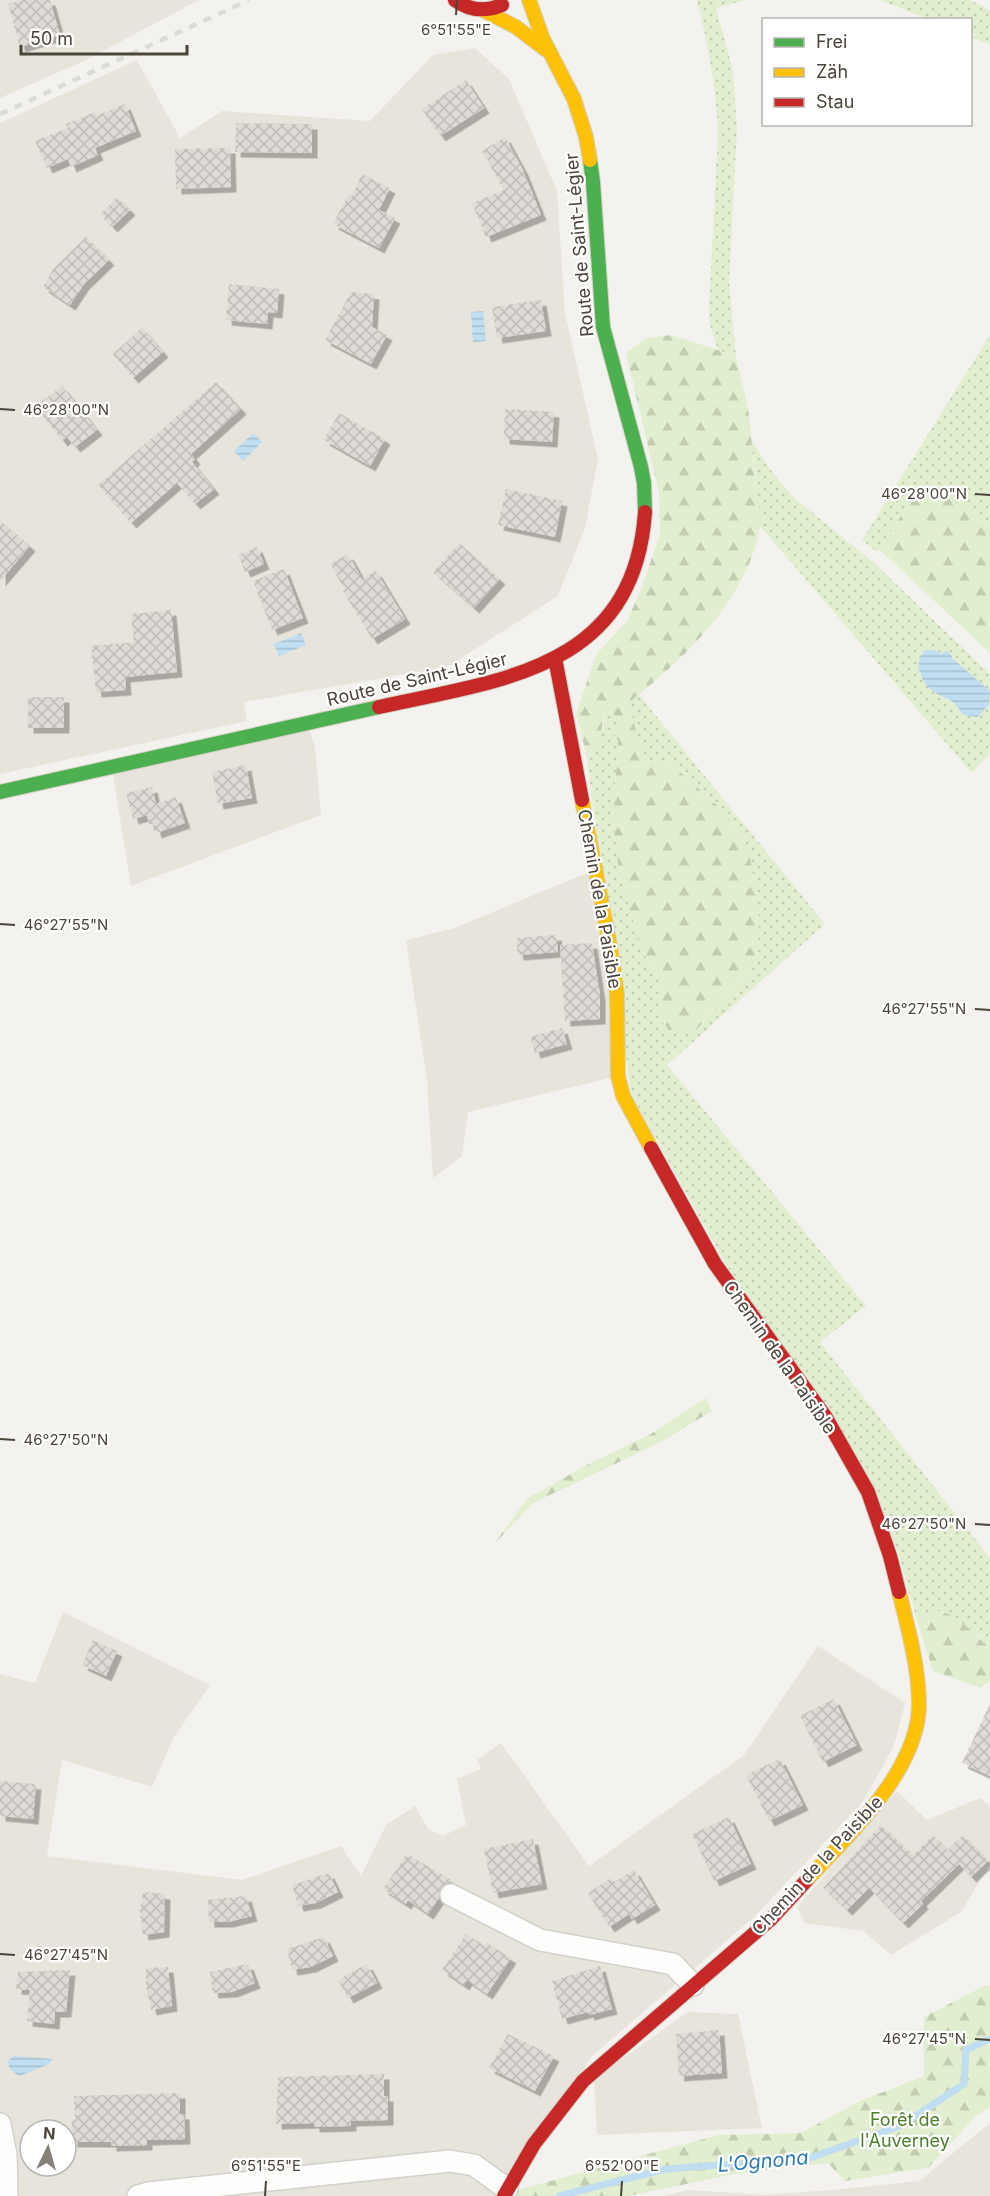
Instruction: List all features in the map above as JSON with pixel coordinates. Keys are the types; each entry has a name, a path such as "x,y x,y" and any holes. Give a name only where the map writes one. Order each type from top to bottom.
{"street":[{"name":"Route de Saint-Légier","path":"455,0 470,9 483,10 499,16 520,29 550,54"},
{"path":"483,10 496,8 509,0"},
{"name":"Route de Saint-Légier","path":"0,792 479,686 523,673 555,658 586,638 612,610 637,561 642,540 645,503 639,462 603,327 593,182 586,137 574,99 550,54 529,0"},
{"name":"Chemin de la Paisible","path":"505,2193 534,2144 558,2110 583,2081 771,1919 867,1815 896,1775 914,1735 920,1703 900,1595 890,1556 867,1492 825,1416 715,1264 645,1140 623,1096 618,1076 617,994 612,960 555,658"},
{"path":"451,1895 540,1940 673,1964 693,1985"},
{"path":"0,2124 6,2154 7,2196"},
{"path":"138,2196 148,2193 450,2162 474,2165 505,2193"}],"shaded area":[{"path":"0,0 199,0 86,60 0,98"},
{"path":"475,48 509,79 557,191 565,313 598,459 585,528 558,596 447,667 244,702 247,721 0,774 0,123 137,60 180,138 222,111 370,121 433,55"},
{"path":"307,724 315,747 321,815 131,886 112,769"},
{"path":"597,869 618,1076 468,1112 462,1156 433,1178 427,1081 406,940 454,928"},
{"path":"63,1612 210,1685 174,1737 152,1787 62,1760 47,1856 242,1880 341,1846 361,1876 386,1825 415,1806 428,1829 443,1836 466,1825 457,1779 481,1769 477,1760 501,1743 589,1866 744,1755 818,1646 905,1703 894,1746 862,1803 753,1918 592,2056 504,2196 0,2196 0,1674 35,1683"},
{"path":"897,1791 927,1820 980,1798 990,1807 990,1864 961,1912 891,1955 863,1931 805,1923 797,1907"},
{"path":"688,2012 738,2014 762,2128 597,2135 594,2079"},
{"path":"990,2123 990,2196 664,2196 688,2190 763,2195 919,2181"}],"green space":[{"path":"697,0 746,0 716,8 733,71 737,130 729,282 736,356 718,350 710,325 718,131 711,65"},
{"path":"880,0 970,0 990,10 990,45 972,37 972,18 925,18"},
{"path":"672,335 736,356 749,414 760,511 760,528 752,555 741,581 727,604 691,647 628,704 645,760 670,763 718,806 738,829 748,847 759,908 758,956 750,974 696,1030 682,1033 669,1029 662,1022 658,1013 659,980 640,947 618,864 613,818 618,741 614,731 619,719 614,715 605,715 597,745 586,753 576,714 596,655 627,621 642,587 660,533 659,493 626,353 647,338"},
{"path":"990,335 990,524 958,498 923,487 918,490 877,552 862,540"},
{"path":"751,439 769,468 792,496 874,563 990,674 990,753 972,773 760,526","holes":["934,650 949,653 954,660 958,707 929,688 922,678 923,669"]},
{"path":"923,487 951,494 990,524 990,653 879,549 918,490"},
{"path":"639,695 825,924 667,1065 866,1306 820,1342 990,1558 990,1642 984,1643 977,1635 916,1617 898,1551 732,1275 631,1094 586,753 604,725 605,715 614,715 619,719 614,733 618,741 613,818 640,947 659,980 658,1013 696,1030 750,974 738,829 718,806 670,763 645,760 628,704"},
{"path":"706,1398 712,1411 659,1443 533,1503 493,1545 528,1498 587,1465 649,1435"},
{"path":"934,1610 949,1614 968,1627 984,1643 990,1642 990,1681 980,1688 933,1671 916,1617"},
{"name":"Forêt de l'Auverney","path":"984,1986 990,1986 990,2107 976,2116 928,2168 845,2181 828,2163 739,2173 628,2196 510,2196 511,2192 718,2135 801,2133 860,2101 924,2076 924,2017"}],"water":[{"path":"483,311 486,341 473,342 471,312"},
{"path":"253,433 262,442 243,461 234,451"},
{"path":"301,633 306,645 279,656 274,644"},
{"path":"925,650 942,653 948,651 954,660 990,691 989,705 977,717 964,715 953,702 932,691 925,683 918,669 920,658"},
{"path":"13,2056 52,2059 49,2064 20,2076 9,2066 8,2061"}],"building":[{"path":"23,0 50,0 60,35 20,47 8,4"},
{"path":"466,80 484,108 440,136 422,109"},
{"path":"125,104 136,131 95,148 98,155 71,167 68,159 47,168 35,141 68,128 66,124 95,112 96,116"},
{"path":"236,123 312,124 312,153 235,152"},
{"path":"505,137 523,170 541,215 486,237 472,203 504,190 482,151"},
{"path":"230,148 231,187 176,189 175,149"},
{"path":"362,174 390,188 379,210 395,218 379,248 333,224 349,194 352,196"},
{"path":"117,197 130,210 112,227 100,214"},
{"path":"86,237 109,260 84,284 70,305 43,287 54,268"},
{"path":"229,284 279,289 277,313 268,312 267,324 226,320"},
{"path":"351,292 374,294 372,327 387,335 371,364 325,340"},
{"path":"541,300 546,331 497,338 492,307"},
{"path":"142,328 163,352 133,378 113,354"},
{"path":"216,382 241,409 191,454 195,459 192,462 214,489 195,504 177,483 131,523 98,485"},
{"path":"62,386 97,430 75,447 67,437 62,441 36,406"},
{"path":"505,409 554,412 552,442 504,439"},
{"path":"339,413 385,439 370,466 324,440"},
{"path":"506,489 562,501 555,537 498,525"},
{"path":"0,520 30,546 0,581"},
{"path":"459,543 500,579 474,608 433,572"},
{"path":"257,547 264,564 245,572 238,555"},
{"path":"348,554 362,579 376,571 405,619 372,639 343,591 345,590 330,564"},
{"path":"284,569 303,618 272,630 253,581"},
{"path":"171,610 177,672 125,677 126,690 96,692 91,646 134,642 131,614"},
{"path":"28,697 64,697 64,728 28,728"},
{"path":"246,765 252,798 218,804 212,772"},
{"path":"152,787 156,804 176,797 185,823 156,833 154,824 149,825 147,815 133,819 126,793"},
{"path":"556,935 558,952 518,955 516,938"},
{"path":"592,943 600,995 600,1019 565,1021 560,945"},
{"path":"562,1028 567,1044 535,1053 530,1037"},
{"path":"93,1640 117,1651 106,1676 82,1665"},
{"path":"834,1699 857,1745 823,1762 800,1716"},
{"path":"990,1704 990,1776 962,1763"},
{"path":"780,1759 803,1805 769,1821 746,1775"},
{"path":"0,1781 36,1784 33,1819 0,1816"},
{"path":"729,1817 751,1864 714,1881 692,1834"},
{"path":"881,1825 913,1855 933,1835 947,1850 963,1835 988,1861 971,1877 959,1864 921,1901 923,1904 903,1923 869,1888 847,1910 823,1888"},
{"path":"533,1839 542,1884 493,1893 484,1849"},
{"path":"407,1854 451,1880 440,1889 439,1898 428,1914 408,1900 406,1904 383,1889"},
{"path":"634,1870 655,1905 632,1919 629,1914 609,1927 588,1893 611,1878 614,1882"},
{"path":"329,1873 338,1892 316,1903 298,1906 292,1885"},
{"path":"143,1892 165,1894 164,1932 143,1935 140,1911"},
{"path":"246,1896 252,1916 228,1922 209,1922 208,1900"},
{"path":"466,1934 485,1946 487,1943 511,1958 487,1994 467,1980 464,1985 442,1970"},
{"path":"324,1937 333,1956 311,1967 292,1970 287,1949"},
{"path":"248,1964 255,1983 232,1992 213,1993 210,1972"},
{"path":"367,1964 377,1983 348,1998 338,1980"},
{"path":"600,1966 612,2009 562,2019 552,1981"},
{"path":"168,1967 172,2006 151,2010 146,1986 146,1968"},
{"path":"70,1970 66,2012 55,2012 54,2024 27,2021 30,1990 16,1989 18,1972"},
{"path":"719,2030 722,2073 679,2076 676,2034"},
{"path":"508,2034 554,2056 535,2091 489,2068"},
{"path":"384,2074 384,2096 388,2096 388,2120 351,2121 351,2126 314,2127 314,2123 276,2124 278,2077"},
{"path":"180,2093 180,2114 184,2114 185,2139 147,2140 147,2145 111,2146 111,2142 78,2142 78,2118 75,2118 74,2096"}],"waterway":[{"name":"L'Ognona","path":"559,2196 666,2169 810,2158 902,2125 964,2084 966,2050 990,2039"}],"railway":[{"path":"0,114 249,0"}],"traffic: fast":[{"path":"590,160 603,327 641,467 645,512"},
{"path":"0,792 379,707"}],"traffic: slow":[{"path":"529,0 543,39 574,99 586,137 590,160"},
{"path":"483,10 516,27 546,50"},
{"path":"582,800 617,994 618,1076 623,1096 651,1148"},
{"path":"806,1881 879,1799 908,1751 916,1726 919,1701 917,1673 899,1592"}],"traffic: jam":[{"path":"455,0 478,9 490,9 502,5"},
{"path":"379,707 514,675 554,658 588,636 616,605 635,564 645,512"},
{"path":"555,658 582,800"},
{"path":"651,1148 715,1264 825,1416 868,1492 890,1556 899,1592"},
{"path":"504,2196 534,2144 583,2081 771,1919 806,1881"}]}
